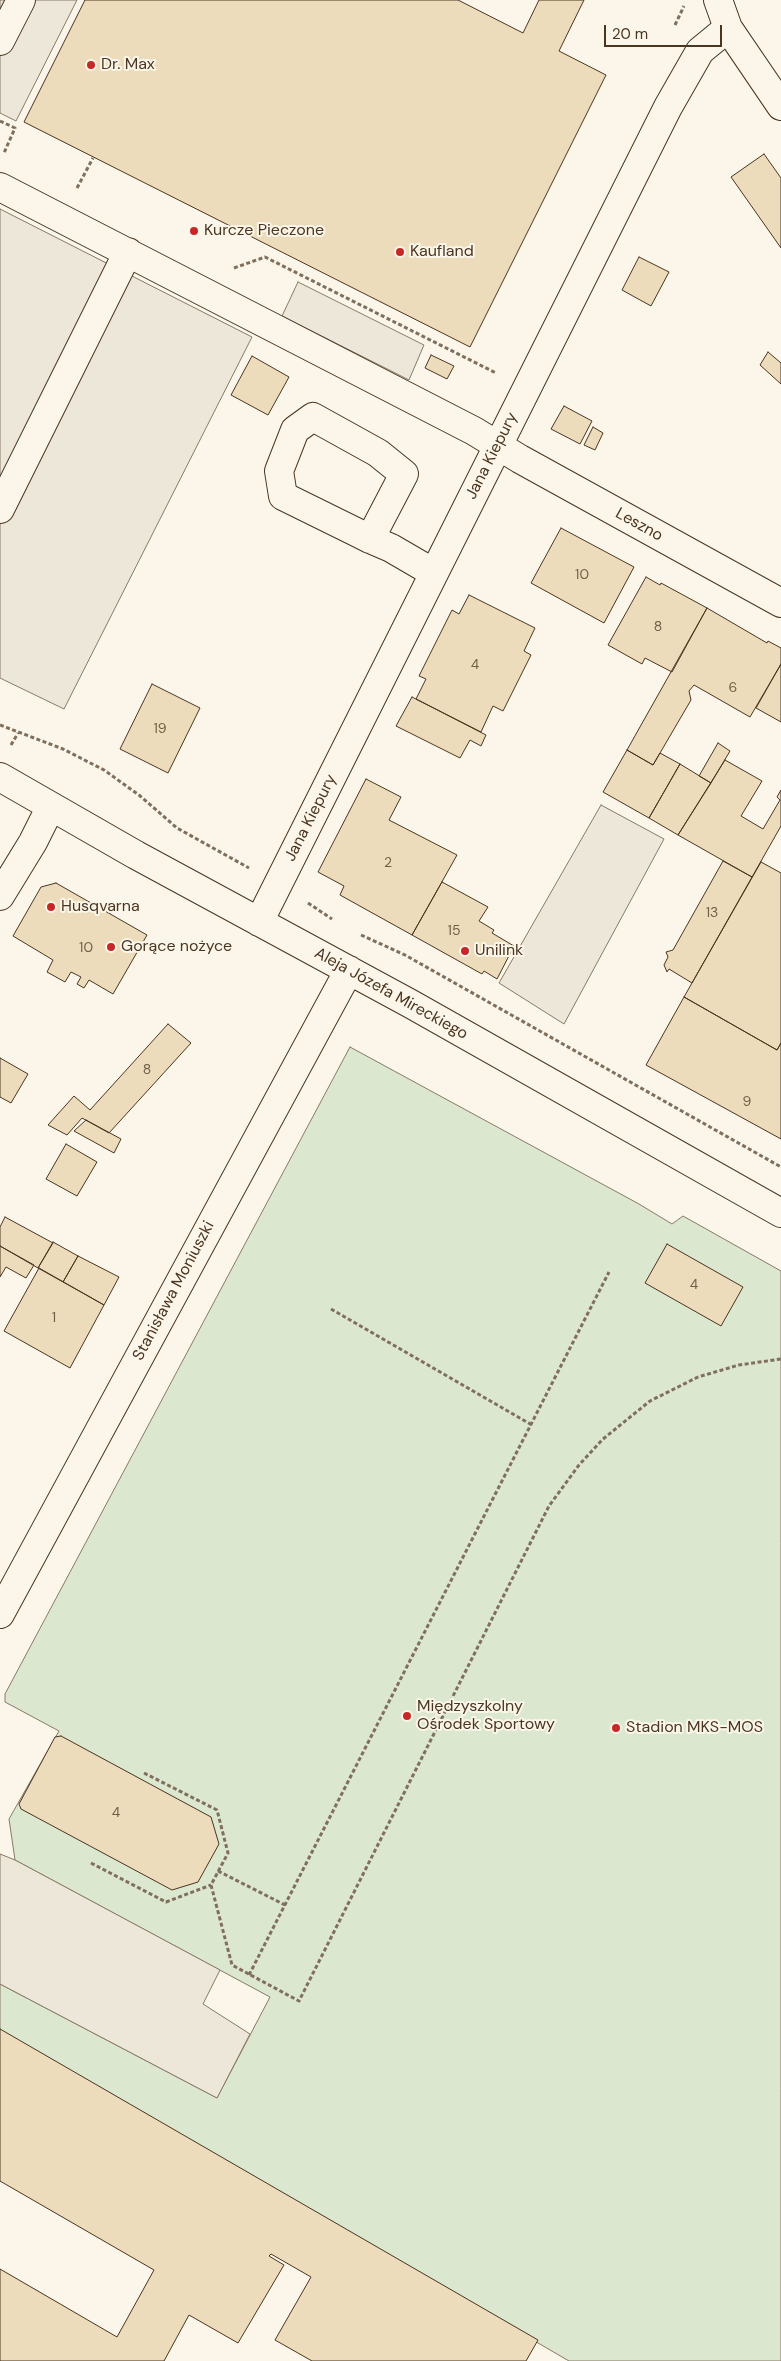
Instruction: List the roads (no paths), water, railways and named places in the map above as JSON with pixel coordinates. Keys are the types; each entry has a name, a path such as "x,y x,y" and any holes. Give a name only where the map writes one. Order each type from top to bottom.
{"street":[{"path":"0,41 20,0"},
{"path":"718,0 728,28 781,106"},
{"name":"Jana Kiepury","path":"260,922 668,107 700,51 728,28"},
{"name":"Leszno","path":"0,187 474,430 498,446 781,603"},
{"path":"0,509 128,252"},
{"path":"370,539 404,474 378,453 313,417 295,430 279,471 283,496 434,572"},
{"name":"Aleja Józefa Mireckiego","path":"0,777 50,808 349,970 781,1213"},
{"path":"0,896 33,842 50,808"},
{"name":"Stanisława Moniuszki","path":"0,1614 349,970"}],"place":[{"name":"Dr. Max","path":"91,65"},
{"name":"Kurcze Pieczone","path":"194,231"},
{"name":"Kaufland","path":"400,252"},
{"name":"Husqvarna","path":"51,907"},
{"name":"Gorące nożyce","path":"111,947"},
{"name":"Unilink","path":"465,951"},
{"name":"Międzyszkolny Ośrodek Sportowy","path":"407,1716"},
{"name":"Stadion MKS-MOS","path":"616,1728"}]}
